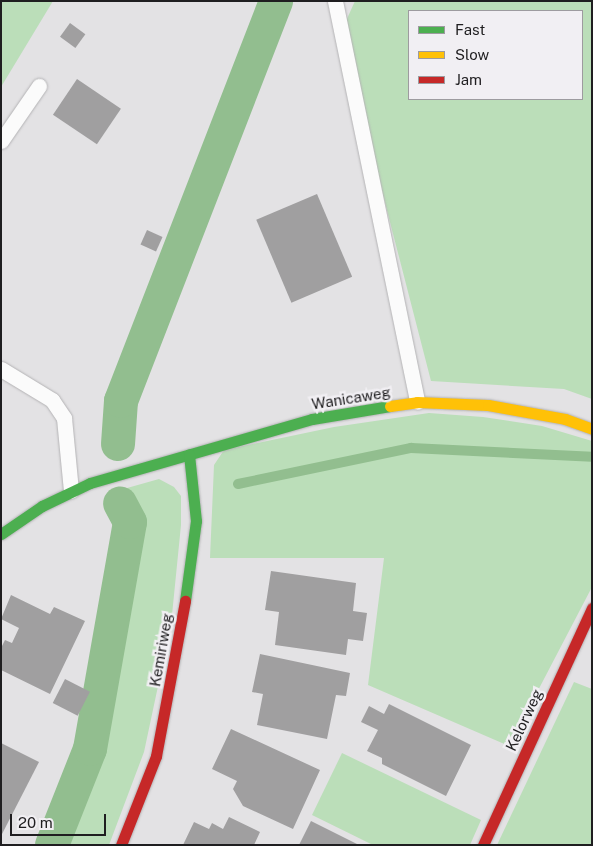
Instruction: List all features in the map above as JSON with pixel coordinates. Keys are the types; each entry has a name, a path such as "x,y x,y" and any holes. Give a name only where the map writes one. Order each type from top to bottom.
{"street":[{"name":"Wanicaweg","path":"1,534 42,506 71,491 119,474 312,419 417,402 488,406 565,419 592,429"},
{"name":"Kemiriweg","path":"121,845 156,756 180,641 196,521 189,454"},
{"name":"Kelorweg","path":"483,845 592,608"}],"lane":[{"path":"334,2 417,402"},
{"path":"1,141 38,86"},
{"path":"1,369 52,400 64,418 71,491"}],"green space":[{"path":"1,1 53,1 1,87"},
{"path":"355,1 592,1 592,399 564,389 431,381 341,32"},
{"path":"429,413 483,417 542,426 592,441 592,587 509,746 368,685 384,558 210,558 214,465 224,450 334,427"},
{"path":"159,479 174,487 181,496 181,525 171,625 144,752 109,845 52,845 90,749 130,522 120,503 120,490"},
{"path":"574,682 592,689 592,845 497,845"},
{"path":"342,753 481,820 470,845 373,845 312,815"}],"building":[{"path":"70,23 85,34 75,48 60,37"},
{"path":"77,79 121,109 97,144 53,115"},
{"path":"317,194 352,277 291,303 256,220"},
{"path":"147,230 163,237 156,252 140,245"},
{"path":"271,571 356,583 353,611 367,613 363,641 348,639 346,655 275,645 279,612 265,610"},
{"path":"11,595 50,614 54,607 85,621 50,694 1,670 1,648 5,640 12,643 19,628 1,619"},
{"path":"260,654 350,673 346,696 336,695 327,739 257,725 263,694 252,692"},
{"path":"65,679 90,692 78,716 53,703"},
{"path":"389,704 471,745 446,796 382,764 382,758 367,751 378,730 361,722 369,706 384,714"},
{"path":"231,729 320,770 293,829 243,806 233,789 237,781 212,769"},
{"path":"1,743 39,762 1,836"},
{"path":"229,817 260,832 254,845 183,845 194,822 209,829 212,823 223,829"},
{"path":"311,821 359,845 299,845"}],"waterway":[{"path":"118,444 121,401 276,1"},
{"path":"238,484 411,448 592,457"},
{"path":"52,845 90,749 130,522 120,503"}],"traffic: fast":[{"path":"1,534 42,506 90,483 312,419 390,406"},
{"path":"185,601 196,521 189,454"}],"traffic: slow":[{"path":"390,406 417,402 488,405 565,419 592,429"}],"traffic: jam":[{"path":"121,845 156,756 185,601"},
{"path":"483,845 592,608"}]}
